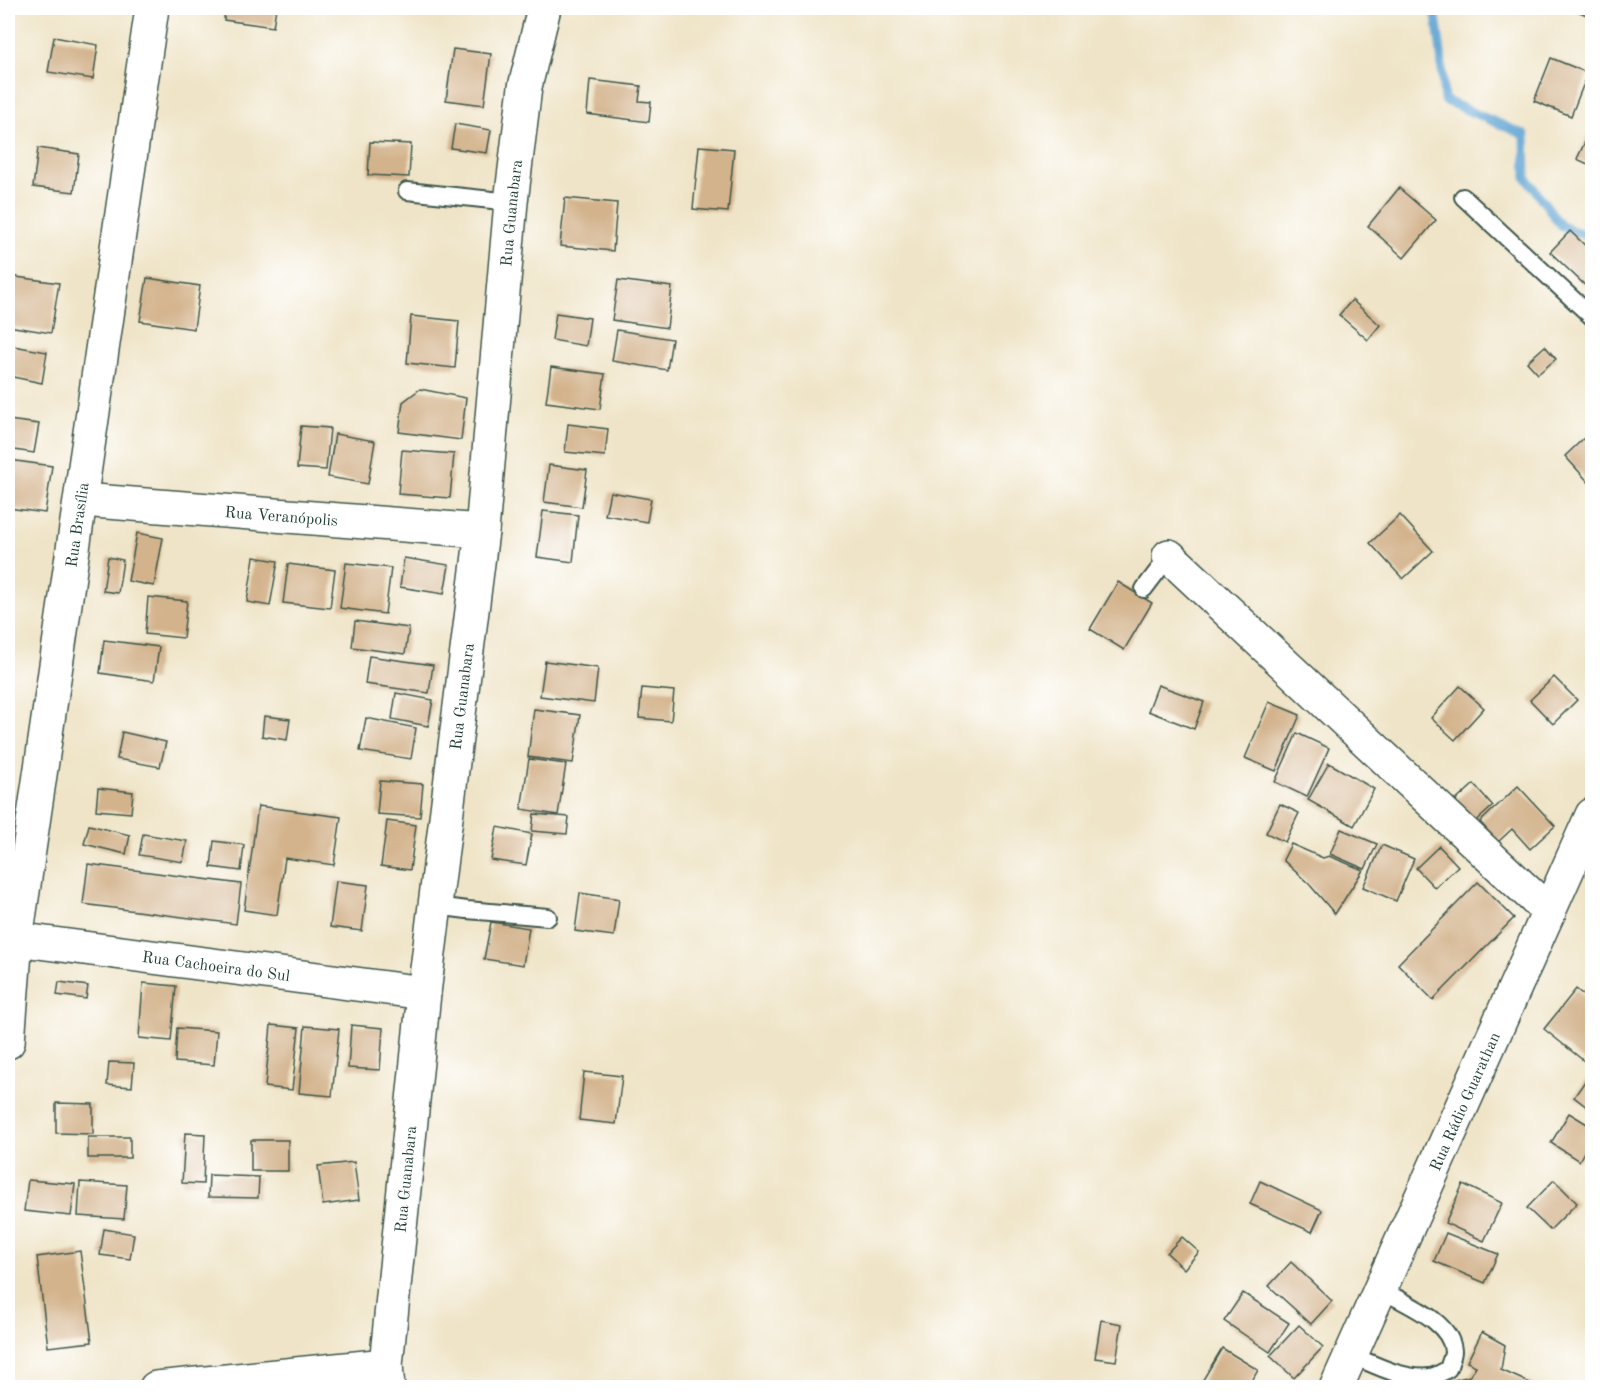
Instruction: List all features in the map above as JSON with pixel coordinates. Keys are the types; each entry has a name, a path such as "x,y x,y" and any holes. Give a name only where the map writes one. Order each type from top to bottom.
{"street":[{"name":"Rua Brasília","path":"8,1042 12,939 81,500 152,8"},
{"name":"Rua Guanabara","path":"387,1376 424,993 482,531 511,202 525,87 543,8"},
{"name":"Rua Veranópolis","path":"81,500 482,531"},
{"path":"1169,556 1549,912"},
{"name":"Rua Rádio Guarathan","path":"1336,1388 1549,912 1585,856 1593,815"},
{"name":"Rua Cachoeira do Sul","path":"12,939 424,993"},
{"path":"156,1388 387,1376"}],"lane":[{"path":"407,191 511,202"},
{"path":"1463,197 1593,317"},
{"path":"1144,589 1169,556"},
{"path":"436,906 548,917"},
{"path":"1351,1355 1389,1371 1411,1376 1432,1377 1448,1369 1453,1352 1449,1335 1438,1322 1380,1288"}],"building":[{"path":"225,8 276,8 273,27 224,20"},
{"path":"1571,8 1592,8 1591,17"},
{"path":"54,37 98,45 93,79 48,72"},
{"path":"453,49 491,54 484,105 446,100"},
{"path":"1551,58 1588,73 1571,116 1534,101"},
{"path":"590,80 641,86 639,101 651,102 649,122 587,114"},
{"path":"455,124 491,130 487,153 451,148"},
{"path":"1592,127 1592,166 1577,159"},
{"path":"370,142 411,144 409,177 368,175"},
{"path":"699,146 734,149 728,212 693,209"},
{"path":"38,148 79,154 74,192 33,187"},
{"path":"1399,188 1436,220 1404,258 1368,226"},
{"path":"565,198 617,203 613,251 560,246"},
{"path":"1570,231 1592,252 1591,291 1550,252"},
{"path":"9,276 59,283 51,333 8,326"},
{"path":"147,278 200,286 194,329 140,321"},
{"path":"618,280 672,287 667,328 612,320"},
{"path":"1352,300 1380,325 1368,340 1339,315"},
{"path":"556,313 590,318 586,346 552,340"},
{"path":"411,316 459,321 455,368 407,363"},
{"path":"617,330 672,339 667,370 612,361"},
{"path":"8,345 47,352 42,383 8,376"},
{"path":"1545,346 1556,359 1538,374 1527,362"},
{"path":"551,367 605,374 600,409 546,402"},
{"path":"420,389 466,398 461,440 399,432 403,402"},
{"path":"8,420 39,424 34,453 8,449"},
{"path":"568,424 608,429 605,456 565,452"},
{"path":"301,426 330,428 326,470 297,468"},
{"path":"335,434 375,441 368,484 328,477"},
{"path":"1584,438 1592,448 1592,486 1565,456"},
{"path":"402,450 454,454 450,498 398,494"},
{"path":"9,460 52,466 45,513 8,508"},
{"path":"549,465 587,470 582,507 544,502"},
{"path":"610,492 651,499 647,522 605,515"},
{"path":"543,511 578,515 573,562 537,557"},
{"path":"1400,515 1433,551 1403,579 1370,543"},
{"path":"137,533 163,538 154,586 128,581"},
{"path":"108,557 123,560 118,593 103,591"},
{"path":"254,557 278,561 270,606 247,602"},
{"path":"404,558 449,565 444,594 400,587"},
{"path":"346,563 391,568 385,614 340,608"},
{"path":"288,564 335,570 330,608 283,603"},
{"path":"1118,582 1152,603 1124,650 1090,629"},
{"path":"148,597 187,601 183,638 145,634"},
{"path":"355,621 409,628 405,654 352,647"},
{"path":"104,640 159,647 154,681 100,673"},
{"path":"369,656 433,665 429,693 365,684"},
{"path":"545,661 598,668 594,703 540,696"},
{"path":"1554,677 1577,700 1553,724 1530,700"},
{"path":"1158,685 1204,702 1194,729 1148,711"},
{"path":"1460,686 1484,708 1455,740 1431,718"},
{"path":"642,688 674,691 671,721 639,718"},
{"path":"396,693 433,700 428,726 392,719"},
{"path":"1269,702 1300,715 1276,771 1245,758"},
{"path":"534,709 580,715 573,763 528,757"},
{"path":"264,716 290,719 287,740 262,736"},
{"path":"366,718 416,728 411,759 360,751"},
{"path":"122,732 166,742 160,767 117,759"},
{"path":"1297,733 1329,748 1307,797 1275,782"},
{"path":"529,759 566,764 558,815 521,809"},
{"path":"1329,763 1374,789 1354,826 1308,800"},
{"path":"380,781 423,784 420,817 377,814"},
{"path":"1474,784 1493,806 1472,825 1453,803"},
{"path":"1518,786 1555,826 1530,849 1512,829 1498,842 1480,822"},
{"path":"98,788 133,792 131,813 96,810"},
{"path":"1280,804 1299,813 1285,842 1266,833"},
{"path":"258,806 341,817 334,865 285,858 277,915 244,910"},
{"path":"534,814 569,817 567,834 532,831"},
{"path":"387,821 416,825 410,870 381,866"},
{"path":"89,825 130,835 126,854 84,844"},
{"path":"497,827 532,834 526,865 491,860"},
{"path":"1341,829 1377,844 1365,869 1330,854"},
{"path":"143,834 187,841 183,862 139,855"},
{"path":"214,841 244,845 241,871 211,867"},
{"path":"1291,844 1323,858 1329,856 1363,870 1335,914 1309,884 1283,860"},
{"path":"1382,845 1414,859 1396,901 1363,887"},
{"path":"1439,846 1458,866 1435,888 1416,868"},
{"path":"88,864 241,884 236,924 83,904"},
{"path":"336,881 368,885 362,931 330,927"},
{"path":"1478,882 1514,918 1433,1000 1398,964"},
{"path":"580,893 619,899 614,936 575,931"},
{"path":"491,922 529,928 523,965 484,959"},
{"path":"59,982 88,986 86,999 57,995"},
{"path":"143,983 176,986 171,1041 139,1038"},
{"path":"1576,989 1592,1002 1592,1050 1584,1061 1544,1029"},
{"path":"271,1025 299,1028 292,1090 265,1087"},
{"path":"351,1025 383,1028 380,1070 348,1068"},
{"path":"305,1026 339,1029 332,1096 299,1093"},
{"path":"177,1028 217,1031 214,1065 175,1062"},
{"path":"109,1062 134,1063 132,1087 107,1085"},
{"path":"1592,1071 1592,1111 1574,1097"},
{"path":"584,1072 622,1076 616,1124 579,1120"},
{"path":"56,1103 93,1104 93,1134 56,1133"},
{"path":"1569,1113 1592,1127 1592,1155 1585,1150 1579,1161 1551,1143"},
{"path":"185,1133 205,1134 203,1184 182,1183"},
{"path":"88,1137 130,1137 130,1158 88,1158"},
{"path":"251,1140 288,1140 288,1171 251,1171"},
{"path":"354,1162 359,1200 323,1205 318,1166"},
{"path":"209,1175 259,1177 258,1198 208,1197"},
{"path":"28,1180 75,1184 71,1216 24,1211"},
{"path":"1554,1180 1577,1203 1550,1230 1527,1208"},
{"path":"1260,1181 1322,1210 1312,1232 1250,1204"},
{"path":"80,1182 127,1185 124,1219 78,1216"},
{"path":"1463,1184 1502,1203 1484,1241 1445,1223"},
{"path":"104,1229 134,1234 130,1259 100,1255"},
{"path":"1446,1233 1498,1254 1485,1283 1434,1261"},
{"path":"1182,1237 1199,1252 1184,1269 1167,1253"},
{"path":"80,1251 92,1342 48,1347 37,1257"},
{"path":"1291,1262 1332,1301 1311,1324 1269,1286"},
{"path":"1243,1293 1289,1323 1270,1352 1224,1321"},
{"path":"1101,1320 1122,1324 1116,1361 1095,1358"},
{"path":"1299,1325 1323,1347 1294,1378 1270,1356"},
{"path":"1482,1332 1505,1345 1501,1370 1541,1388 1447,1388 1451,1381 1470,1376 1476,1366 1467,1362"},
{"path":"1222,1348 1258,1370 1248,1388 1198,1388"}],"waterway":[{"path":"1435,8 1444,100 1525,135 1526,177 1561,226 1592,238"}]}
